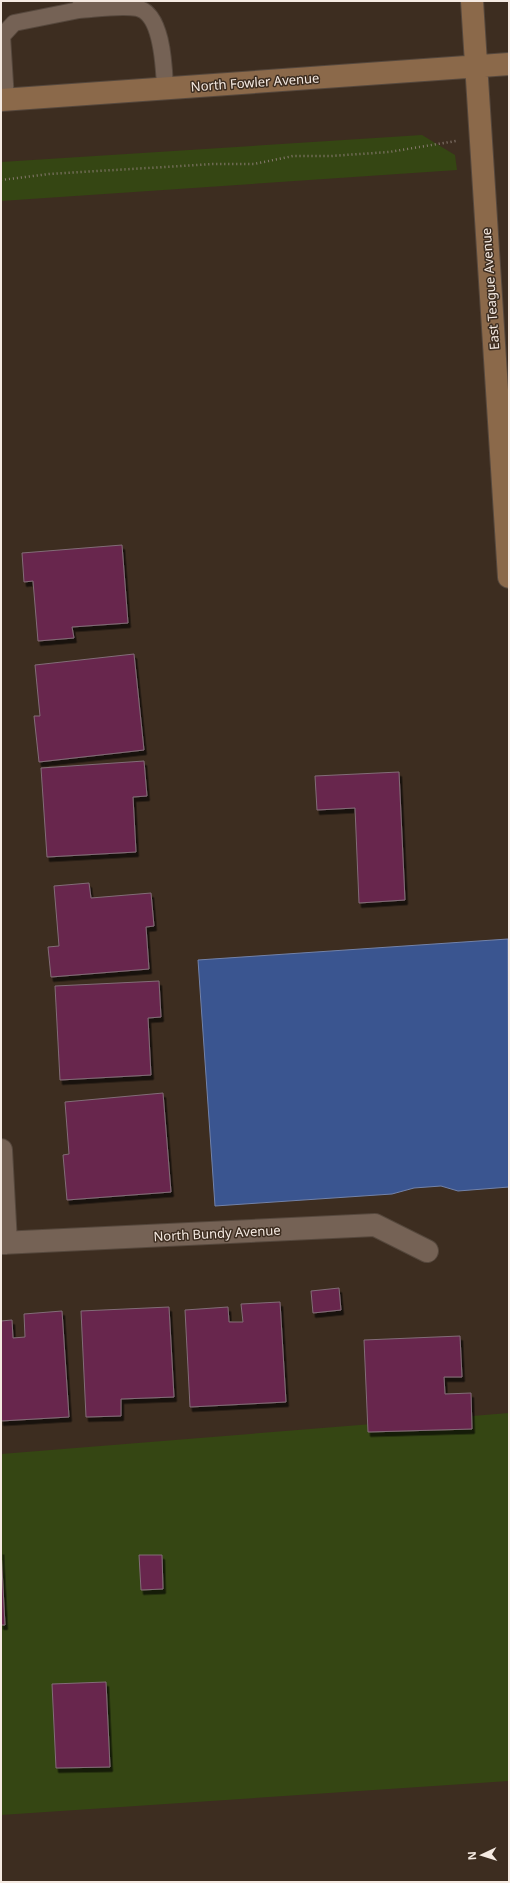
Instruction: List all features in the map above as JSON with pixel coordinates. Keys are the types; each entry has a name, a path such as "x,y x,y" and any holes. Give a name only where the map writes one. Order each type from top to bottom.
{"street":[{"name":"East Teague Avenue","path":"472,1 509,577"},
{"name":"North Fowler Avenue","path":"4,100 509,64"},
{"path":"1,1150 4,1243"},
{"name":"North Bundy Avenue","path":"4,1243 375,1225 427,1251"}],"lane":[{"path":"4,100 2,36 14,23 80,6 138,8 148,15 158,33 162,48 165,88"}],"path":[{"path":"1,180 49,174 213,164 254,164 293,156 331,156 389,152 446,142 481,139"}],"green space":[{"path":"422,135 455,155 457,170 1,201 1,162"},
{"path":"509,1413 509,1781 1,1815 1,1454"}],"water":[{"path":"508,939 509,1187 458,1191 441,1186 414,1188 392,1194 215,1206 198,960"}],"building":[{"path":"122,545 128,623 72,627 74,638 38,641 33,581 24,582 22,553"},
{"path":"134,654 144,750 39,762 34,716 40,716 35,665"},
{"path":"144,761 147,796 133,797 136,852 47,857 41,768"},
{"path":"399,772 405,900 359,903 355,808 317,810 315,776"},
{"path":"89,883 91,898 151,893 154,926 146,927 149,969 51,977 48,947 59,946 54,886"},
{"path":"159,981 161,1017 148,1018 151,1075 60,1080 55,986"},
{"path":"163,1093 171,1192 67,1200 63,1155 69,1154 65,1102"},
{"path":"339,1288 341,1310 313,1313 311,1291"},
{"path":"280,1302 286,1402 190,1407 185,1310 228,1307 229,1322 243,1322 241,1304"},
{"path":"169,1307 174,1397 121,1399 121,1416 86,1417 81,1311"},
{"path":"62,1311 69,1417 1,1421 1,1321 12,1320 13,1338 25,1337 24,1314"},
{"path":"460,1336 462,1377 444,1377 445,1394 471,1393 472,1429 368,1432 364,1340"},
{"path":"1,1550 5,1625 1,1625"},
{"path":"139,1555 162,1555 163,1589 141,1590"},
{"path":"106,1682 110,1767 56,1768 52,1684"}]}
